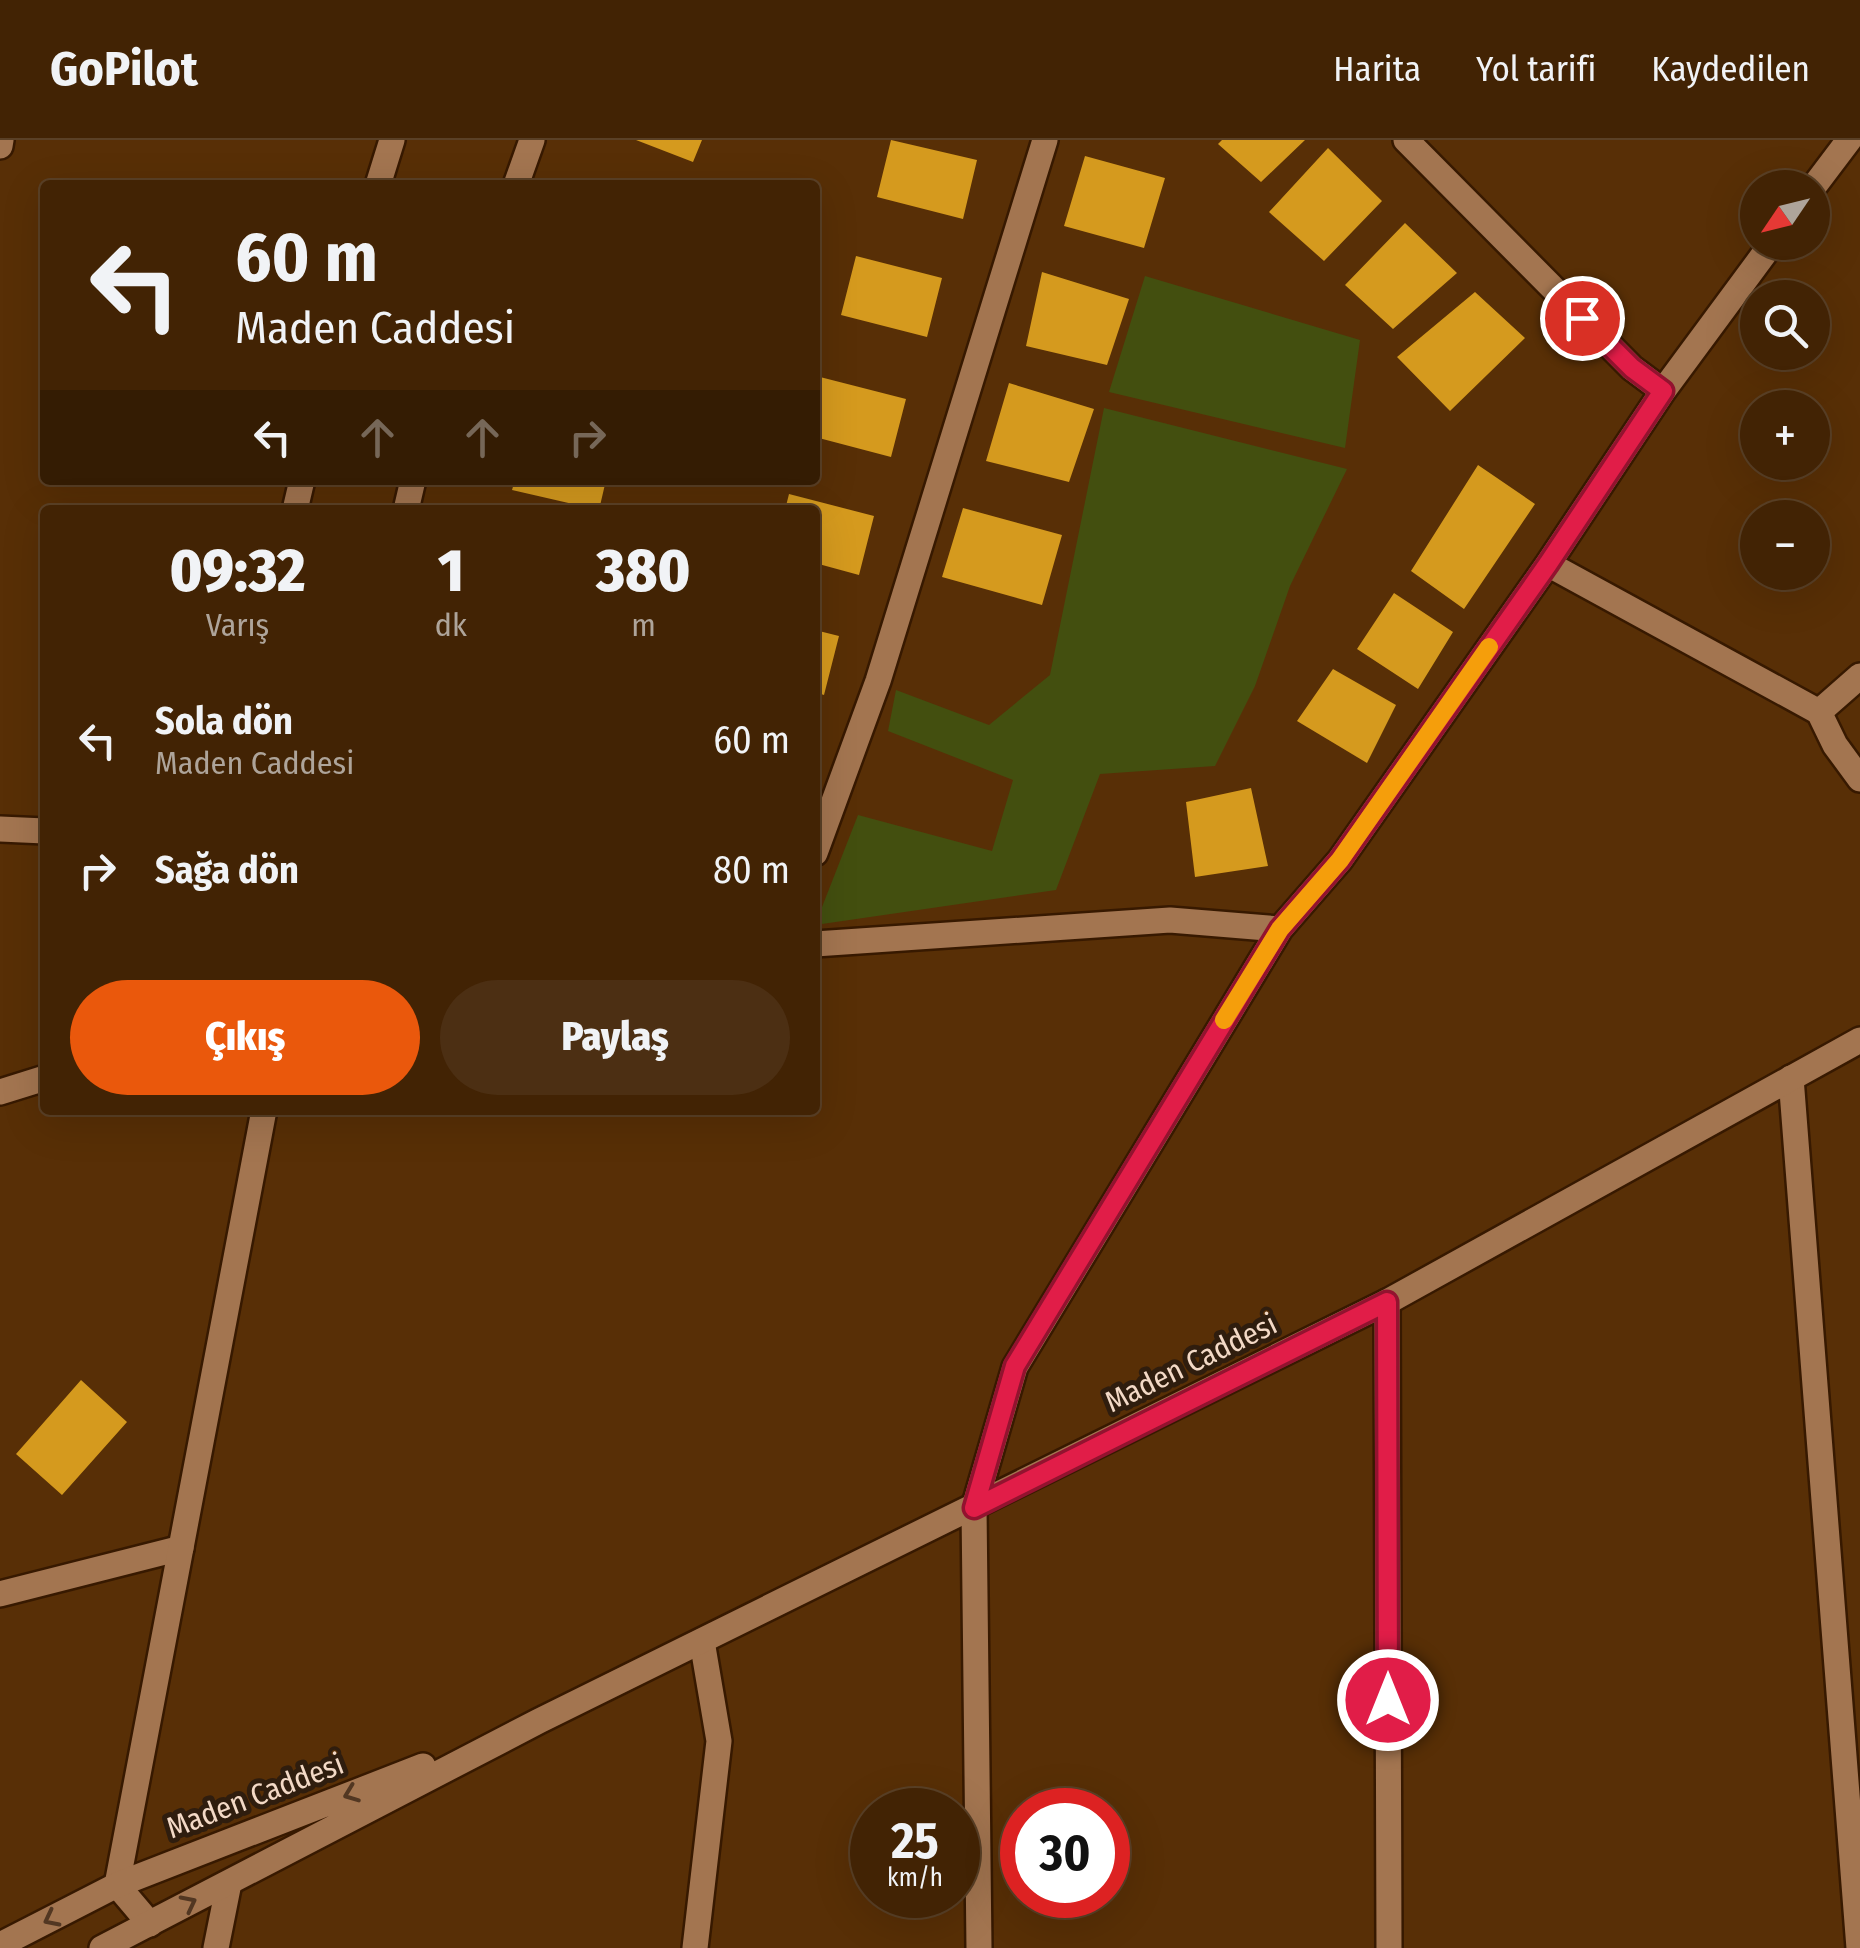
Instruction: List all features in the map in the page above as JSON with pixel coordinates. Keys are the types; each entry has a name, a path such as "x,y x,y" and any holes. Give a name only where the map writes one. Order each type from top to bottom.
{"street":[{"path":"380,180 392,140"},
{"path":"518,180 532,140"},
{"path":"820,839 878,681 1045,140"},
{"path":"1406,140 1632,368 1663,391"},
{"path":"1826,170 1849,140"},
{"path":"979,1948 974,1508 1015,1366 1280,929 1340,860 1548,564 1663,391 1760,260"},
{"path":"1548,564 1818,712 1860,780"},
{"path":"1818,712 1860,676"},
{"path":"0,829 40,832"},
{"path":"820,944 1170,920 1280,929"},
{"name":"Maden Caddesi","path":"102,1948 540,1720 1387,1302 1860,1040"},
{"path":"1791,1078 1859,1948"},
{"path":"0,1092 40,1080"},
{"path":"150,1924 118,1885 263,1115"},
{"path":"1387,1302 1390,1948"},
{"path":"0,1594 181,1548"},
{"path":"695,1948 719,1742 702,1641"},
{"name":"Maden Caddesi","path":"0,1945 118,1885 540,1720"},
{"path":"216,1948 229,1882"}],"green space":[{"path":"1145,276 1360,340 1345,448 1109,392"},
{"path":"1104,408 1347,469 1290,586 1255,686 1215,766 1100,774 1056,890 820,924 820,912 858,815 992,851 1013,780 888,731 896,690 989,725 1050,675"}],"building":[{"path":"636,140 702,140 693,162"},
{"path":"891,140 977,160 963,219 877,197"},
{"path":"1222,140 1305,140 1261,182 1218,144"},
{"path":"1328,148 1382,201 1324,261 1269,212"},
{"path":"1085,156 1165,178 1144,248 1064,226"},
{"path":"1405,223 1457,273 1393,329 1345,285"},
{"path":"856,256 942,278 927,337 841,315"},
{"path":"1042,272 1129,299 1107,365 1026,346"},
{"path":"1475,292 1525,338 1450,411 1397,357"},
{"path":"820,377 906,399 891,457 820,438"},
{"path":"1009,383 1094,409 1069,482 986,461"},
{"path":"1478,465 1535,504 1464,609 1411,571"},
{"path":"514,485 605,485 600,505 577,505 512,490"},
{"path":"789,494 874,516 859,575 820,564 820,505 786,505"},
{"path":"963,508 1062,535 1042,605 942,577"},
{"path":"1394,593 1453,632 1418,689 1357,649"},
{"path":"820,631 839,636 824,695 820,694"},
{"path":"1333,669 1396,705 1367,763 1297,721"},
{"path":"1251,788 1268,866 1195,877 1186,802"},
{"path":"81,1380 127,1422 62,1495 16,1454"}],"slow traffic":[{"path":"1224,1020 1280,929 1340,860 1489,647"}],"route":[{"path":"1388,1700 1387,1302 974,1508 1015,1366 1280,929 1340,860 1548,564 1663,391 1632,368 1582,318"}]}
